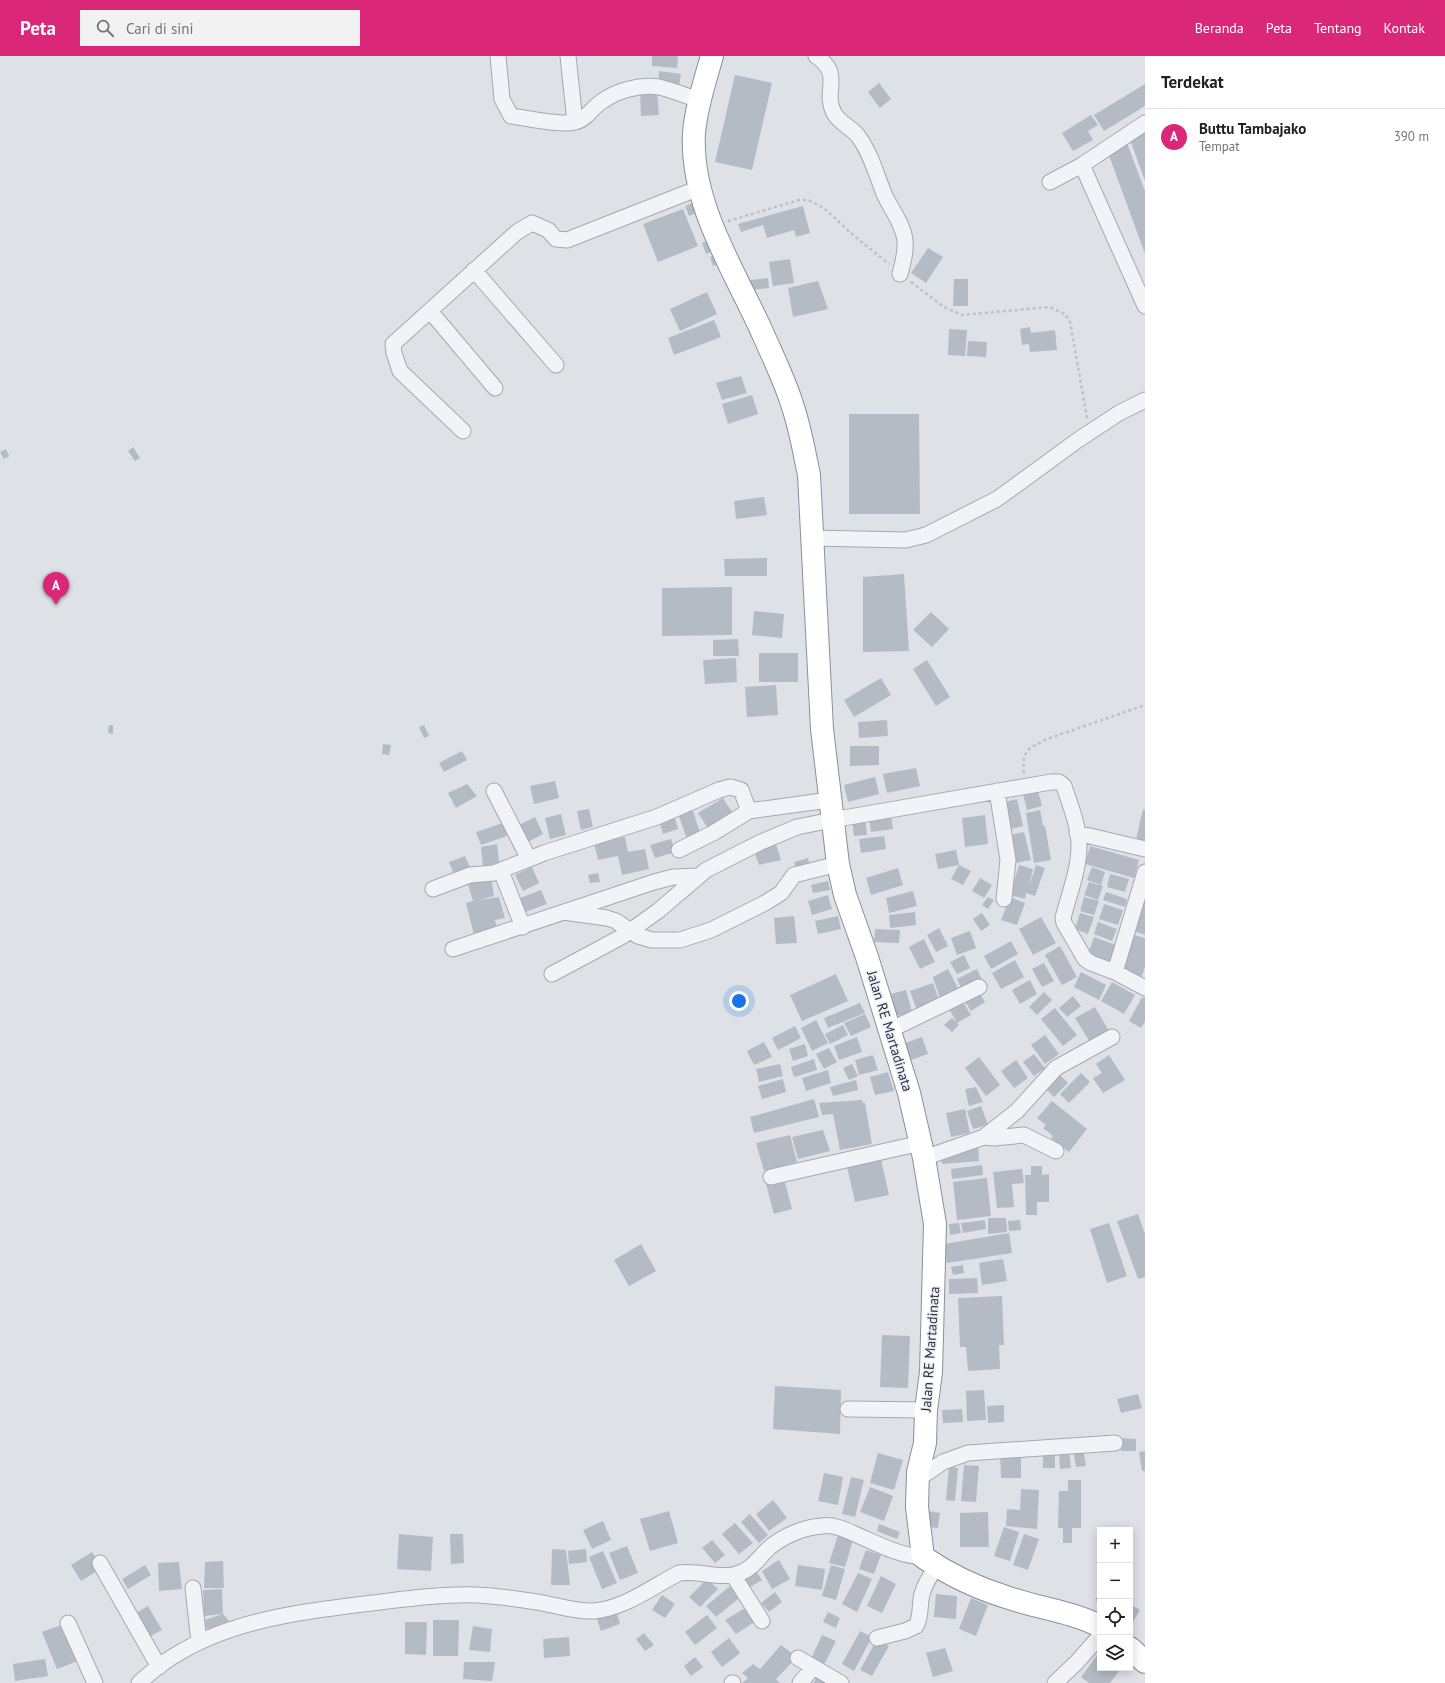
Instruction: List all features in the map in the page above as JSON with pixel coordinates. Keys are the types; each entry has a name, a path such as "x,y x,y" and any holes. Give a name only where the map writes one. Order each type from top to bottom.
{"highway":[{"name":"Jalan RE Martadinata","path":"712,56 700,100 694,133 699,188 712,226 762,331 792,403 801,434 809,475 811,538 822,729 838,864 845,895 867,957 909,1093 932,1202 936,1243 931,1372 926,1410 925,1443 918,1475 917,1507 930,1561"},
{"path":"930,1561 968,1582 1006,1597 1083,1618 1097,1625"},
{"path":"1133,1651 1145,1662"}],"street":[{"path":"498,56 502,99 511,116 564,123 575,122 585,117 600,102 614,93 640,88 658,87 700,100"},
{"path":"568,56 575,122"},
{"path":"816,56 827,65 831,75 831,106 834,114 846,127 856,134 862,142 903,232 905,248 900,274"},
{"path":"1050,182 1082,165 1145,123"},
{"path":"1082,165 1145,306"},
{"path":"463,431 400,371 394,353 393,344 517,232 532,223 548,230 556,239 567,240 699,188"},
{"path":"474,270 556,365"},
{"path":"430,311 494,388"},
{"path":"811,538 906,540 926,535 997,499 1119,413 1145,400"},
{"path":"679,850 713,833 749,811 831,810 996,791 1059,782 1064,786 1079,845 1077,862 1063,918 1068,931 1085,959 1091,964 1115,972 1145,988"},
{"path":"432,890 470,875 501,871 529,859 657,817 719,790 730,787 741,790 749,811"},
{"path":"494,791 529,859"},
{"path":"996,791 1008,860 1004,899"},
{"path":"552,974 630,931 658,911 698,876 712,867 759,843 797,827 831,810"},
{"path":"1077,833 1145,849"},
{"path":"563,912 607,918 616,921 638,936 652,940 680,940 711,930 774,898 781,893 794,875 838,864"},
{"path":"501,871 523,927"},
{"path":"1115,972 1145,872"},
{"path":"453,949 673,877 698,876"},
{"path":"890,1030 979,987"},
{"path":"984,1137 1017,1111 1056,1068 1112,1037"},
{"path":"771,1177 922,1151 984,1137 994,1138 1024,1135 1056,1151"},
{"path":"848,1409 926,1410"},
{"path":"918,1475 943,1462 968,1453 1115,1443"},
{"path":"139,1683 174,1656 199,1642 225,1631 260,1621 306,1612 422,1597 477,1595 537,1602 577,1610 593,1611 609,1608 633,1598 679,1573 686,1572 707,1575 733,1575 751,1567 770,1548 789,1536 805,1529 822,1526 836,1527 906,1554 930,1561 929,1579 922,1593 921,1615 916,1626 912,1629 877,1638"},
{"path":"100,1563 159,1667"},
{"path":"733,1575 762,1622"},
{"path":"193,1588 199,1642"},
{"path":"68,1624 95,1683"},
{"path":"1055,1683 1077,1662 1097,1639"},
{"path":"798,1658 841,1683"},
{"path":"800,1683 814,1668"}],"path":[{"path":"712,226 799,200 808,200 824,208 853,235 925,294 944,307 962,315 1049,307 1065,314 1070,322 1090,433"},
{"path":"1025,787 1023,759 1027,751 1047,739 1145,705"}],"building":[{"path":"652,56 678,56 677,68 652,66"},
{"path":"659,71 681,74 679,87 658,84"},
{"path":"735,75 772,83 752,170 715,162"},
{"path":"879,83 891,99 880,108 868,92"},
{"path":"1145,84 1145,106 1104,131 1094,115"},
{"path":"657,91 659,115 641,116 640,92"},
{"path":"1091,115 1098,125 1088,131 1093,140 1073,151 1062,133"},
{"path":"1145,131 1145,181 1129,137"},
{"path":"1127,143 1145,191 1145,254 1107,150"},
{"path":"698,201 702,211 689,216 685,206"},
{"path":"803,206 810,233 796,237 794,230 767,238 763,225 741,232 738,224"},
{"path":"683,209 698,246 658,262 643,224"},
{"path":"712,239 716,250 706,254 702,243"},
{"path":"928,248 943,257 926,283 911,273"},
{"path":"718,254 722,263 713,266 710,257"},
{"path":"790,259 794,283 773,286 769,262"},
{"path":"768,278 769,288 752,290 750,280"},
{"path":"954,279 968,279 968,306 953,306"},
{"path":"818,281 828,309 793,317 788,288"},
{"path":"707,292 717,314 680,331 670,309"},
{"path":"714,320 721,337 674,355 668,338"},
{"path":"1030,327 1031,333 1055,330 1057,350 1030,352 1029,344 1022,345 1020,329"},
{"path":"949,329 967,330 965,356 948,355"},
{"path":"968,341 987,342 986,357 967,356"},
{"path":"741,376 747,393 722,400 716,383"},
{"path":"752,395 758,414 728,424 722,404"},
{"path":"849,414 919,414 920,514 849,514"},
{"path":"133,447 140,458 135,461 128,451"},
{"path":"6,449 9,456 4,459 0,452"},
{"path":"764,497 767,515 736,519 734,501"},
{"path":"767,558 767,576 725,576 724,559"},
{"path":"904,574 909,651 863,652 863,577"},
{"path":"732,587 732,635 662,636 662,588"},
{"path":"754,611 784,614 782,638 752,635"},
{"path":"931,612 949,629 932,647 913,630"},
{"path":"738,639 739,656 713,656 713,640"},
{"path":"759,653 798,653 798,682 759,682"},
{"path":"736,658 737,682 705,684 703,660"},
{"path":"927,660 950,697 936,706 913,669"},
{"path":"881,678 891,695 854,717 844,700"},
{"path":"776,685 778,715 747,717 745,687"},
{"path":"887,720 888,736 859,738 858,722"},
{"path":"109,725 113,725 113,734 108,733"},
{"path":"424,725 429,736 424,738 419,727"},
{"path":"383,744 391,745 389,755 382,754"},
{"path":"850,746 879,746 879,765 850,766"},
{"path":"462,751 467,760 444,772 439,763"},
{"path":"916,768 920,786 887,793 883,774"},
{"path":"875,777 879,794 848,802 844,785"},
{"path":"555,781 559,798 534,804 530,786"},
{"path":"467,784 477,796 456,808 448,793"},
{"path":"1037,787 1042,806 1027,810 1022,790"},
{"path":"723,798 736,818 711,833 698,813"},
{"path":"1017,799 1023,826 1008,830 1001,803"},
{"path":"692,808 701,836 687,840 678,813"},
{"path":"589,809 593,827 581,830 577,811"},
{"path":"1143,809 1145,810 1145,841 1136,839"},
{"path":"1040,810 1043,826 1045,826 1051,860 1034,863 1026,813"},
{"path":"561,814 566,835 550,839 545,818"},
{"path":"985,815 988,844 965,847 962,818"},
{"path":"891,816 893,829 871,832 869,820"},
{"path":"535,817 543,834 528,842 519,825"},
{"path":"865,817 867,835 854,836 852,819"},
{"path":"675,818 678,829 663,834 660,823"},
{"path":"503,823 507,836 481,845 476,832"},
{"path":"1024,832 1031,860 1016,863 1009,835"},
{"path":"884,836 886,849 861,853 859,839"},
{"path":"625,837 628,852 645,849 649,869 622,875 618,856 598,860 594,843"},
{"path":"671,839 675,852 655,858 650,845"},
{"path":"497,844 499,862 483,867 481,847"},
{"path":"776,844 781,860 759,865 753,848"},
{"path":"1090,846 1139,860 1134,878 1085,864"},
{"path":"956,850 959,865 938,869 935,854"},
{"path":"465,856 471,870 455,877 449,862"},
{"path":"808,858 810,866 796,869 794,862"},
{"path":"959,865 971,871 963,885 951,879"},
{"path":"1019,865 1033,869 1029,887 1036,865 1045,868 1035,896 1026,893 1025,899 1010,895"},
{"path":"532,867 539,883 523,891 515,875"},
{"path":"1092,867 1105,872 1101,885 1087,880"},
{"path":"898,868 903,885 871,895 866,878"},
{"path":"598,873 600,882 590,883 588,875"},
{"path":"1110,874 1129,879 1125,892 1107,887"},
{"path":"491,877 494,896 479,900 499,897 505,918 495,920 497,928 474,935 466,903 473,901 467,881"},
{"path":"980,878 992,885 984,898 972,891"},
{"path":"828,881 830,890 813,893 811,885"},
{"path":"1089,882 1103,886 1098,900 1084,895"},
{"path":"541,890 547,904 525,912 520,898"},
{"path":"913,891 917,906 889,913 886,898"},
{"path":"1106,892 1127,899 1125,907 1103,900"},
{"path":"828,895 832,909 812,915 808,901"},
{"path":"988,897 994,900 988,909 982,905"},
{"path":"1010,897 1025,903 1017,925 1001,920"},
{"path":"1084,897 1099,901 1094,915 1080,911"},
{"path":"1145,900 1145,935 1134,931"},
{"path":"1104,904 1123,910 1118,925 1099,919"},
{"path":"915,912 916,925 890,928 889,915"},
{"path":"982,913 990,925 981,931 973,919"},
{"path":"1080,913 1094,917 1088,934 1075,929"},
{"path":"794,916 797,943 776,944 774,918"},
{"path":"838,916 841,929 818,934 815,921"},
{"path":"1041,917 1056,943 1033,955 1019,929"},
{"path":"1098,922 1117,929 1112,941 1094,934"},
{"path":"939,928 948,946 936,952 927,935"},
{"path":"875,929 900,930 899,943 874,942"},
{"path":"970,931 976,948 957,955 951,938"},
{"path":"1134,935 1145,938 1145,967 1142,976 1123,971"},
{"path":"1094,937 1116,945 1110,961 1088,954"},
{"path":"924,939 935,962 920,969 909,947"},
{"path":"1011,941 1018,954 991,969 984,956"},
{"path":"1060,946 1077,977 1062,985 1045,955"},
{"path":"964,955 970,968 957,974 950,962"},
{"path":"1015,960 1024,977 1001,989 992,973"},
{"path":"1044,963 1054,981 1042,987 1032,969"},
{"path":"948,969 960,992 941,1002 933,977"},
{"path":"977,969 983,982 963,992 957,979"},
{"path":"1081,972 1106,985 1099,1000 1074,987"},
{"path":"836,974 848,1001 802,1021 790,995"},
{"path":"1030,980 1037,994 1020,1004 1012,990"},
{"path":"1112,982 1135,995 1124,1014 1101,1001"},
{"path":"933,983 939,1000 916,1008 910,991"},
{"path":"977,989 985,1002 971,1011 963,998"},
{"path":"906,990 912,1012 897,1016 891,994"},
{"path":"1044,992 1052,1000 1037,1015 1029,1007"},
{"path":"1073,996 1081,1006 1067,1017 1059,1008"},
{"path":"960,997 971,1015 957,1023 947,1005"},
{"path":"1142,997 1145,998 1145,1022 1141,1028 1129,1021"},
{"path":"860,1003 865,1013 828,1028 824,1018"},
{"path":"1095,1007 1109,1031 1090,1042 1075,1018"},
{"path":"1055,1008 1077,1035 1063,1046 1041,1019"},
{"path":"865,1014 871,1027 851,1036 844,1023"},
{"path":"952,1018 959,1025 952,1032 944,1025"},
{"path":"816,1020 828,1043 812,1051 801,1028"},
{"path":"843,1025 848,1035 830,1044 825,1034"},
{"path":"795,1026 801,1038 778,1050 772,1038"},
{"path":"1045,1035 1059,1054 1045,1064 1031,1045"},
{"path":"857,1037 862,1052 839,1060 834,1046"},
{"path":"922,1037 928,1054 911,1060 905,1043"},
{"path":"764,1042 772,1057 754,1065 747,1051"},
{"path":"805,1044 808,1056 793,1061 789,1049"},
{"path":"829,1048 837,1062 824,1069 816,1054"},
{"path":"1034,1054 1045,1068 1034,1076 1023,1062"},
{"path":"873,1055 878,1070 859,1075 855,1060"},
{"path":"1109,1055 1125,1080 1103,1093 1093,1078 1102,1073 1096,1064"},
{"path":"979,1057 1000,1085 986,1096 965,1068"},
{"path":"814,1059 817,1070 794,1077 791,1067"},
{"path":"1016,1060 1028,1078 1014,1088 1001,1071"},
{"path":"780,1064 783,1076 759,1082 756,1069"},
{"path":"852,1064 858,1076 849,1080 843,1068"},
{"path":"828,1070 831,1083 806,1091 802,1078"},
{"path":"888,1072 894,1091 875,1095 870,1077"},
{"path":"1058,1073 1068,1083 1054,1097 1044,1087"},
{"path":"1081,1073 1090,1082 1069,1103 1060,1094"},
{"path":"783,1079 786,1092 762,1099 758,1086"},
{"path":"856,1080 858,1090 833,1096 830,1087"},
{"path":"976,1087 983,1102 969,1106 965,1089"},
{"path":"814,1099 819,1117 754,1133 750,1117"},
{"path":"862,1100 863,1103 865,1103 872,1144 840,1150 833,1114 822,1115 819,1103"},
{"path":"1052,1101 1087,1129 1069,1152 1051,1138 1053,1136 1043,1128 1046,1125 1037,1118"},
{"path":"981,1106 988,1125 973,1129 967,1111"},
{"path":"965,1109 970,1133 951,1137 946,1113"},
{"path":"823,1130 830,1151 798,1159 792,1137"},
{"path":"790,1135 797,1162 764,1171 756,1143"},
{"path":"978,1144 979,1161 942,1164 940,1151"},
{"path":"880,1155 889,1195 855,1202 846,1162"},
{"path":"982,1165 983,1175 952,1179 951,1169"},
{"path":"1031,1166 1042,1166 1042,1175 1049,1174 1049,1202 1037,1202 1037,1215 1026,1215 1025,1175 1031,1175"},
{"path":"1022,1169 1024,1183 1012,1184 1014,1207 997,1208 993,1172"},
{"path":"987,1178 991,1216 957,1220 953,1182"},
{"path":"784,1179 792,1209 774,1214 766,1184"},
{"path":"1138,1214 1145,1234 1145,1277 1138,1279 1117,1221"},
{"path":"988,1218 1006,1218 1007,1232 988,1234"},
{"path":"985,1220 986,1229 963,1233 961,1223"},
{"path":"1020,1220 1021,1230 1009,1231 1008,1221"},
{"path":"959,1223 961,1233 950,1235 949,1224"},
{"path":"1109,1223 1127,1276 1107,1283 1090,1229"},
{"path":"1009,1233 1012,1253 947,1263 944,1244"},
{"path":"641,1244 656,1271 629,1286 614,1260"},
{"path":"1003,1259 1007,1281 982,1285 979,1263"},
{"path":"963,1265 964,1273 953,1275 951,1267"},
{"path":"977,1278 978,1293 949,1294 949,1279"},
{"path":"1002,1296 1004,1345 999,1345 1000,1369 968,1371 966,1347 960,1347 958,1298"},
{"path":"882,1335 910,1336 908,1388 880,1387"},
{"path":"775,1386 841,1390 840,1434 773,1429"},
{"path":"984,1390 986,1420 967,1421 966,1391"},
{"path":"1138,1394 1142,1408 1121,1413 1117,1399"},
{"path":"1004,1405 1004,1422 988,1423 987,1406"},
{"path":"962,1409 963,1422 943,1423 942,1410"},
{"path":"1121,1438 1136,1439 1136,1451 1121,1451"},
{"path":"1083,1447 1086,1466 1076,1467 1073,1449"},
{"path":"1069,1449 1071,1468 1060,1469 1059,1450"},
{"path":"1043,1450 1055,1450 1055,1468 1043,1468"},
{"path":"1145,1451 1145,1471 1142,1471 1139,1452"},
{"path":"1021,1452 1021,1478 1001,1478 1000,1453"},
{"path":"878,1453 903,1460 894,1490 870,1483"},
{"path":"964,1465 979,1466 976,1502 961,1501"},
{"path":"949,1467 958,1468 955,1501 946,1500"},
{"path":"824,1473 843,1477 838,1505 818,1501"},
{"path":"851,1477 864,1480 855,1517 842,1514"},
{"path":"1068,1480 1081,1480 1081,1528 1072,1528 1072,1543 1063,1543 1063,1528 1058,1528 1059,1491 1068,1491"},
{"path":"870,1487 893,1496 884,1521 860,1512"},
{"path":"1021,1489 1039,1490 1037,1529 1006,1526 1007,1509 1020,1510"},
{"path":"773,1500 787,1518 769,1531 756,1514"},
{"path":"669,1511 678,1543 650,1551 640,1519"},
{"path":"929,1511 940,1513 938,1528 927,1527"},
{"path":"988,1512 989,1547 960,1547 960,1513"},
{"path":"750,1514 768,1535 759,1543 741,1522"},
{"path":"603,1521 611,1540 592,1549 583,1530"},
{"path":"735,1523 753,1543 739,1554 722,1534"},
{"path":"879,1524 900,1532 897,1539 877,1531"},
{"path":"1004,1527 1019,1532 1010,1561 994,1556"},
{"path":"399,1534 433,1537 431,1571 397,1569"},
{"path":"450,1534 463,1534 464,1563 451,1564"},
{"path":"1024,1534 1039,1539 1028,1570 1013,1565"},
{"path":"838,1535 853,1540 845,1567 829,1563"},
{"path":"712,1540 725,1555 715,1563 702,1548"},
{"path":"627,1546 638,1573 620,1580 609,1553"},
{"path":"552,1549 566,1550 570,1585 551,1585"},
{"path":"586,1549 587,1562 569,1564 568,1551"},
{"path":"866,1550 881,1555 874,1574 859,1569"},
{"path":"603,1551 617,1583 602,1589 589,1557"},
{"path":"92,1552 102,1568 81,1581 71,1565"},
{"path":"779,1560 790,1579 772,1589 762,1571"},
{"path":"223,1561 224,1588 204,1588 205,1562"},
{"path":"179,1562 182,1589 159,1591 158,1563"},
{"path":"145,1565 151,1575 128,1589 122,1579"},
{"path":"798,1565 825,1569 822,1590 795,1586"},
{"path":"831,1565 845,1569 836,1600 822,1596"},
{"path":"756,1571 762,1580 747,1589 741,1580"},
{"path":"858,1573 872,1579 857,1612 842,1604"},
{"path":"881,1576 896,1584 882,1613 867,1606"},
{"path":"707,1579 718,1589 700,1607 689,1597"},
{"path":"730,1586 739,1598 716,1617 706,1606"},
{"path":"222,1589 223,1614 204,1616 203,1590"},
{"path":"775,1592 782,1602 769,1612 761,1603"},
{"path":"936,1594 957,1596 956,1619 934,1617"},
{"path":"662,1595 675,1604 665,1618 652,1610"},
{"path":"971,1598 988,1605 976,1636 959,1629"},
{"path":"148,1606 162,1630 149,1637 136,1613"},
{"path":"1133,1606 1140,1610 1133,1622"},
{"path":"747,1607 756,1621 736,1634 725,1620"},
{"path":"616,1610 620,1624 601,1631 596,1616"},
{"path":"828,1612 840,1618 836,1628 823,1622"},
{"path":"223,1614 230,1622 207,1629 204,1620"},
{"path":"707,1615 717,1628 695,1645 685,1632"},
{"path":"433,1620 459,1620 458,1656 433,1656"},
{"path":"405,1622 427,1622 426,1655 405,1654"},
{"path":"64,1624 78,1661 57,1669 42,1632"},
{"path":"473,1626 492,1629 490,1652 469,1650"},
{"path":"860,1631 872,1637 854,1671 842,1664"},
{"path":"644,1633 654,1645 645,1651 636,1639"},
{"path":"822,1635 836,1641 824,1665 811,1659"},
{"path":"569,1637 570,1656 544,1658 543,1639"},
{"path":"729,1638 740,1653 722,1667 711,1652"},
{"path":"877,1639 889,1646 872,1676 860,1670"},
{"path":"781,1645 797,1657 776,1679 780,1683 742,1683 748,1678 742,1673 753,1664 760,1669"},
{"path":"945,1648 953,1671 933,1677 926,1653"},
{"path":"1097,1655 1097,1671 1119,1671 1110,1683 1089,1683 1081,1677"},
{"path":"695,1657 703,1667 691,1676 684,1666"},
{"path":"45,1659 48,1676 15,1681 13,1664"},
{"path":"464,1662 495,1662 492,1681 463,1679"},
{"path":"820,1675 829,1683 813,1683"}],"place":[{"name":"Buttu Tambajako","path":"56,605"}]}
